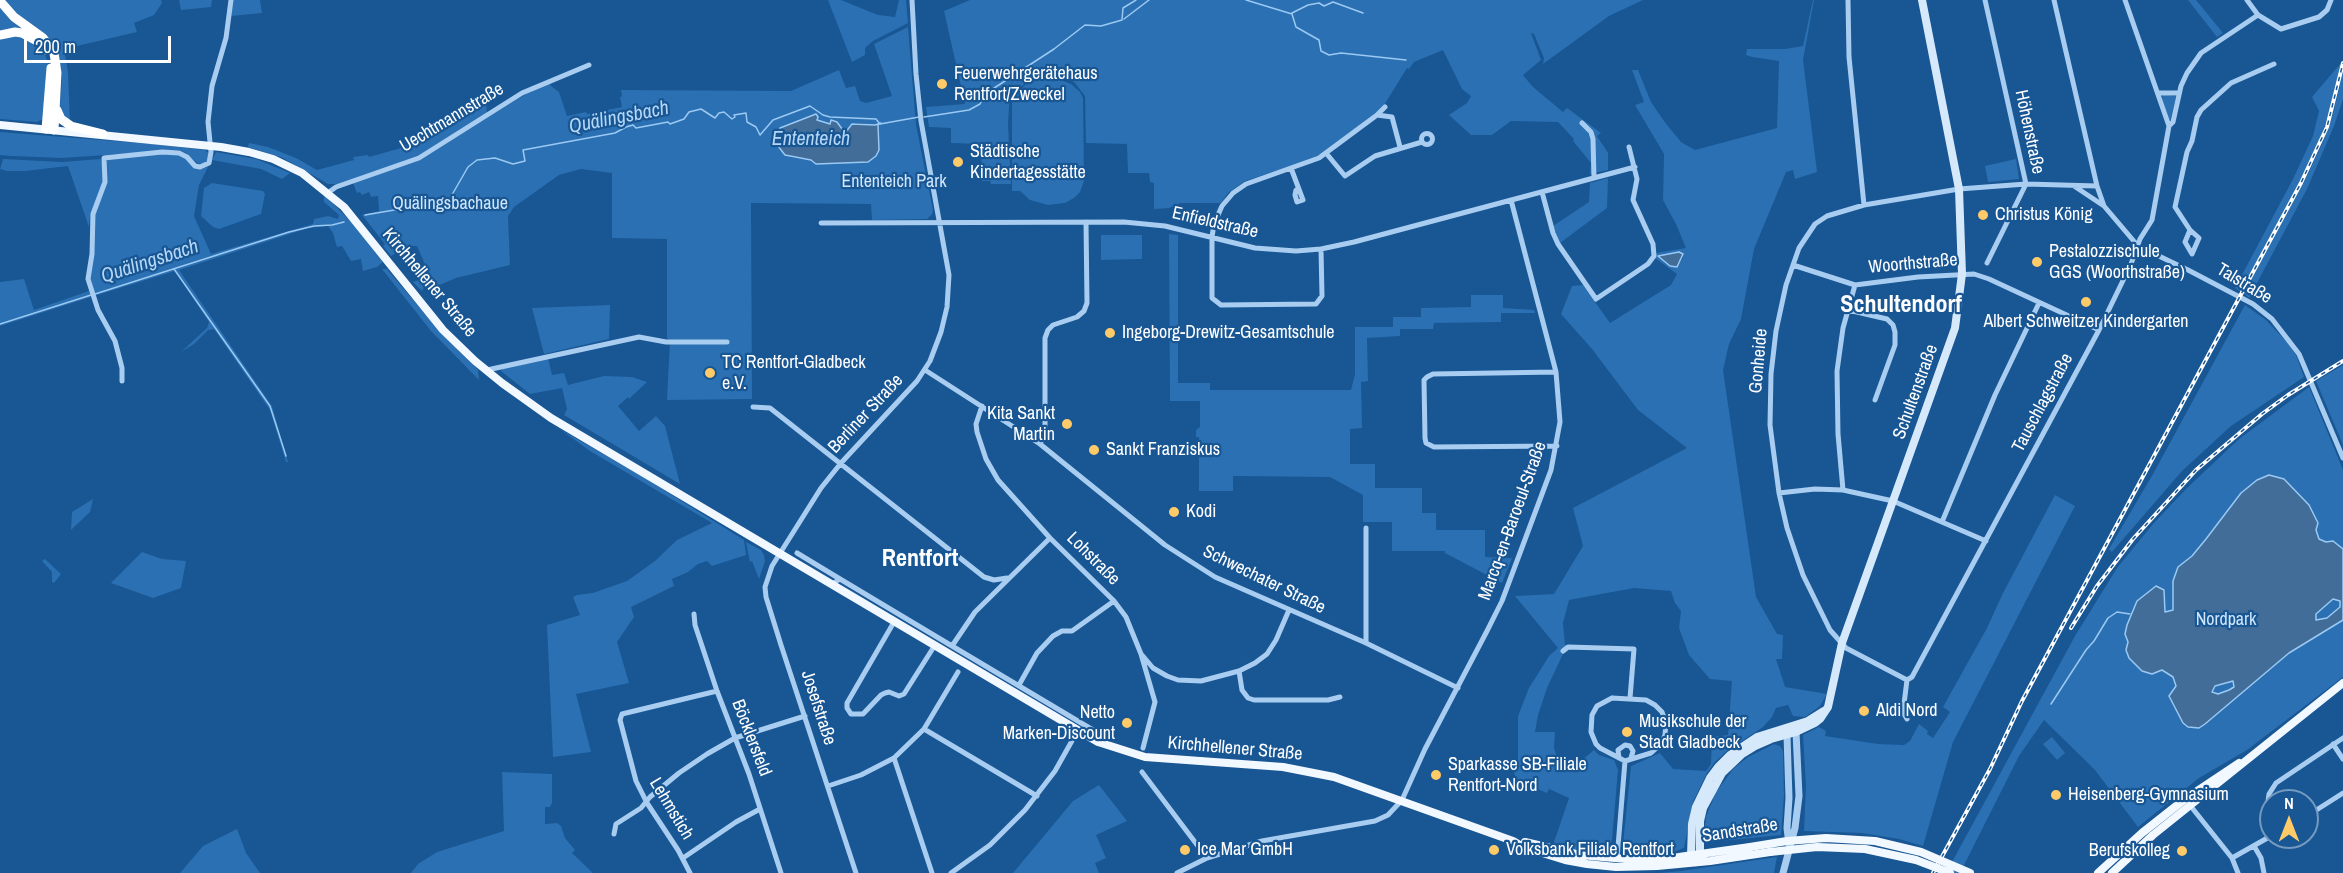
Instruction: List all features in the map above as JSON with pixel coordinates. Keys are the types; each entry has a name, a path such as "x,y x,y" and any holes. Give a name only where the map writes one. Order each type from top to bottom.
{"highway":[{"path":"0,1 14,17 44,38 51,48 57,73 56,107 50,129"},
{"path":"0,35 22,33 39,42 47,52 52,74 50,129"},
{"path":"56,107 66,124 103,134"}],"main road":[{"name":"Schultenstraße","path":"1695,857 1703,808 1722,773 1742,754 1755,746 1791,731 1824,711 1832,698 1842,643 1955,328 1962,274 1959,189 1922,0"},
{"name":"Kirchhellener Straße","path":"0,125 210,145 273,159 302,173 329,192 355,218 437,324 486,370 551,418 780,553 836,582 894,621 1098,742 1145,757 1283,767 1318,773 1349,781 1402,800"},
{"path":"2112,873 2226,770 2256,754 2343,683"},
{"name":"Sandstraße","path":"1402,800 1513,841 1616,863 1817,847 1865,849 1917,860 1950,873"},
{"path":"2098,873 2142,833 2188,802"},
{"name":"Sandstraße","path":"1695,857 1810,839 1858,839 1921,852 1970,873"}],"street":[{"path":"122,381 122,368 115,341 94,299 88,279 92,254 93,214 105,182 104,158 162,152 179,153 187,157 195,166 200,167 209,163 211,158 208,122 212,87 226,38 231,0"},
{"name":"Berliner Straße","path":"780,553 821,488 925,370 941,332 947,307 949,275 921,121 912,0"},
{"path":"1848,0 1849,57 1864,205"},
{"name":"Höhenstraße","path":"1985,0 2026,184 1987,263"},
{"name":"Talstraße","path":"2054,0 2097,186 2104,206"},
{"name":"Tauschlagstraße","path":"2125,0 2169,126"},
{"path":"2247,0 2258,15 2277,27 2286,29 2319,17 2327,10 2331,0"},
{"name":"Tauschlagstraße","path":"1907,680 1911,677 1986,541 2099,330 2140,239 2152,220 2169,126 2173,122 2179,93 2193,62 2258,15"},
{"path":"2185,268 2199,238 2190,230 2175,207 2197,117 2201,110 2231,83 2274,64"},
{"name":"Uechtmannstraße","path":"329,192 336,187 419,158 522,93 589,65"},
{"path":"2158,93 2179,93"},
{"path":"1322,249 1322,293 1320,301 1316,304 1221,305 1214,302 1211,296 1212,237 1222,206 1233,193 1246,184 1319,158 1385,107"},
{"path":"1377,115 1392,117 1400,147"},
{"path":"1582,123 1591,132 1593,139 1594,178"},
{"path":"1326,153 1345,176 1368,159 1400,147 1422,142"},
{"path":"1542,192 1553,234 1558,244 1596,299 1648,264 1654,256 1653,244 1633,200 1637,179 1629,147"},
{"name":"Enfieldstraße","path":"821,223 1086,222 1159,225 1255,248 1296,251 1322,249 1365,240 1635,167"},
{"path":"1291,168 1299,189"},
{"path":"1959,189 2026,184 2097,186"},
{"name":"Talstraße","path":"2072,185 2104,206 2138,246 2253,304 2272,319 2290,340 2313,384 2343,458"},
{"name":"Gonheide","path":"1842,643 1830,630 1803,575 1787,528 1779,493 1770,425 1771,374 1776,331 1786,285 1805,236 1827,216 1864,205 1959,189"},
{"name":"Marcq-en-Baroeul-Straße","path":"1402,800 1425,749 1502,600 1551,470 1557,446 1560,413 1556,372 1511,200"},
{"path":"1040,444 1045,432 1045,338 1053,325 1077,317 1084,311 1087,303 1086,222"},
{"path":"2190,230 2185,242 2192,254"},
{"name":"Woorthstraße","path":"1793,263 1855,285 1974,274 2099,330"},
{"path":"1843,490 1838,434 1837,371 1840,346 1855,285"},
{"path":"1942,522 1995,395 2039,303"},
{"path":"1848,310 1887,319 1893,324 1895,345 1875,400"},
{"path":"486,370 639,337 666,342 727,342"},
{"name":"Schwechater Straße","path":"925,370 1040,444 1181,556 1236,587 1366,643 1458,688"},
{"path":"1556,372 1433,374 1424,380 1425,438 1426,443 1434,447 1557,446"},
{"name":"Lohstraße","path":"982,406 976,424 979,440 989,466 998,480 1050,537 1114,601 1126,617 1141,654 1155,702 1143,748"},
{"path":"753,407 770,408 984,577 994,580 1007,578"},
{"path":"1779,493 1815,489 1843,490 1893,501 1986,541"},
{"path":"1366,528 1366,643"},
{"path":"952,646 968,619 1050,537"},
{"name":"Josefstraße","path":"780,553 767,575 766,597 856,873"},
{"name":"Kirchhellener Straße","path":"797,553 836,582 952,646 1098,733 1098,742"},
{"path":"1018,685 1037,653 1053,636 1072,631 1114,601"},
{"path":"1141,654 1153,668 1178,680 1201,681 1239,671 1266,654 1276,640 1289,610"},
{"name":"Böcklersfeld","path":"694,615 695,625 717,691 781,873"},
{"path":"894,621 847,703 851,714 863,714 880,695 885,693 890,692 899,696 904,694 935,645"},
{"path":"1842,643 1846,648 1907,680 1903,712 1907,719"},
{"path":"1563,651 1568,647 1634,649 1630,698"},
{"path":"1239,671 1242,690 1248,698 1254,700 1328,700 1340,697"},
{"path":"828,786 861,775 894,758 924,729 958,672"},
{"name":"Lehmstich","path":"690,873 683,858 646,803 636,781 620,720 622,714 717,691"},
{"path":"1612,698 1630,698 1646,700 1655,705 1662,712 1666,726 1664,740 1657,748 1646,756 1625,759 1596,744 1591,732 1592,715 1597,706 1612,698"},
{"path":"614,834 616,824 646,803 679,773 735,738 805,716"},
{"path":"924,729 1037,796"},
{"path":"1783,873 1790,844 1787,828 1791,731"},
{"path":"2272,789 2276,783 2343,738"},
{"path":"951,873 1002,834 1037,796 1073,739"},
{"path":"2333,744 2343,759"},
{"path":"894,758 932,873"},
{"path":"1616,863 1625,759"},
{"path":"1142,772 1207,858"},
{"path":"2319,808 2343,793"},
{"path":"1177,873 1207,858 1262,842 1375,821 1388,815 1402,800"},
{"path":"2188,802 2232,858 2238,873"},
{"path":"683,858 736,822 760,809"},
{"path":"2232,858 2259,843"},
{"path":"2254,846 2261,858 2264,873"}],"green space":[{"path":"3,0 161,0 162,3 154,15 134,23 137,32 64,49 68,72 70,123 64,118 60,107 62,75 58,54"},
{"path":"179,0 212,0 211,7 181,10"},
{"path":"233,0 260,0 262,13 231,16"},
{"path":"828,0 841,0 878,15 895,17 899,0 906,0 908,23 873,41 865,48 865,55 852,62"},
{"path":"970,0 1643,0 1609,16 1543,64 1544,58 1534,34 1531,33 1541,60 1523,75 1533,87 1563,112 1567,108 1601,133 1597,136 1608,153 1608,170 1590,174 1591,163 1573,141 1574,139 1558,122 1511,121 1492,135 1471,135 1449,115 1467,103 1471,96 1462,89 1443,50 1414,62 1409,69 1407,68 1383,107 1330,149 1312,159 1245,181 1228,193 1221,203 1181,203 1169,208 1154,209 1154,183 1150,182 1149,173 1128,173 1127,144 1086,143 1085,96 1074,82 1063,77 1045,75 1030,80 1018,89 1010,90 1008,125 1011,184 991,184 990,181 982,181 981,144 951,143 951,128 929,127 926,107 965,104 944,11"},
{"path":"1814,0 1803,60 1817,172 1795,179 1793,170 1786,172 1754,249 1741,319 1729,344 1723,370 1756,597 1777,634 1783,635 1782,659 1776,659 1785,687 1827,694 1820,706 1805,717 1793,716 1788,705 1776,708 1763,727 1727,751 1715,762 1693,802 1684,848 1670,853 1628,853 1624,850 1623,844 1631,766 1660,753 1673,769 1706,771 1711,764 1712,737 1728,735 1732,681 1710,679 1689,655 1679,628 1681,611 1671,591 1634,588 1569,600 1563,623 1565,645 1570,649 1563,654 1547,688 1535,732 1555,732 1554,748 1560,766 1557,768 1559,772 1575,766 1594,750 1599,755 1614,760 1618,770 1612,840 1608,850 1606,852 1577,851 1553,845 1569,798 1549,789 1547,793 1516,780 1513,767 1518,765 1518,716 1529,688 1549,656 1558,648 1515,596 1554,594 1583,546 1573,508 1687,448 1638,410 1592,349 1561,314 1572,286 1583,285 1610,323 1671,285 1677,274 1655,258 1656,253 1686,248 1663,200 1664,154 1635,105 1644,102 1632,70 1638,70 1651,102 1664,121 1681,142 1695,150 1777,128 1779,61 1746,55 1747,49 1785,49 1803,46","holes":["1681,253 1683,258 1677,267 1670,266 1658,256"]},
{"path":"2188,0 2196,0 2223,33 2217,37"},
{"path":"0,6 37,36 0,32"},
{"path":"908,27 916,125 932,214 927,219 872,220 871,204 751,203 752,399 667,400 670,340 667,339 667,239 612,238 612,173 581,169 559,175 514,207 508,216 510,265 456,278 437,286 433,280 428,281 422,291 413,282 426,278 427,269 417,246 408,246 391,256 383,246 385,244 362,215 379,211 378,196 371,197 369,192 362,195 360,192 357,193 353,183 420,160 517,99 549,82 559,92 567,116 622,107 621,90 791,91 839,70 846,88 855,86 860,101 866,103 892,96 874,44","holes":["808,119 830,124 845,133 857,123 878,125 879,150 868,162 845,161 816,164 811,160 790,157"]},
{"path":"21,35 42,48 50,72 43,119 37,122 0,119 0,37"},
{"path":"2341,63 2329,113 2319,141 2241,292 2235,288 2293,179 2313,136 2319,111 2312,97"},
{"path":"2343,72 2343,99 2334,126 2307,189 2249,298 2244,293 2323,142 2333,114"},
{"path":"1053,77 1071,84 1083,98 1084,181 1080,192 1074,198 1065,203 1048,205 1030,200 1020,191 1012,191 1012,91 1019,91 1036,79"},
{"path":"2163,95 2176,96 2170,122 2162,98"},
{"path":"486,98 487,114 418,157 339,184 328,184 283,158 248,147 249,143 268,147 296,158 317,170 354,160 353,157 368,155 369,157 401,148"},
{"path":"0,132 152,144 205,150 209,153 207,162 202,164 179,150 62,158 0,155"},
{"path":"216,152 256,159 290,173 282,179 261,169 212,160"},
{"path":"159,153 181,155 201,169 208,167 199,185 194,216 211,254 313,224 314,219 328,216 338,219 339,215 324,202 324,194 355,226 383,262 377,267 363,271 361,259 351,261 342,246 337,247 333,233 328,226 308,228 179,270 272,406 288,462 286,462 270,410 214,329 208,330 194,344 181,352 207,328 209,322 175,271 94,296 90,282 90,216 89,227 68,166 25,171 0,169 3,159 62,162 101,159 101,161"},
{"path":"2016,159 2019,179 1988,182 1985,166"},
{"path":"1608,178 1607,208 1560,243 1553,226 1589,202 1590,183"},
{"path":"212,183 263,191 265,194 261,214 219,229 213,227 201,216 204,188"},
{"path":"1169,234 1178,235 1178,383 1210,383 1210,390 1351,390 1355,374 1355,327 1393,327 1393,317 1421,317 1421,308 1471,307 1471,295 1503,295 1503,308 1534,310 1535,313 1501,313 1501,322 1434,323 1433,329 1400,329 1400,336 1367,338 1368,381 1361,382 1362,428 1350,429 1350,464 1375,464 1375,488 1422,488 1422,513 1436,513 1436,530 1485,530 1485,557 1512,558 1502,583 1445,551 1392,551 1392,522 1363,522 1363,495 1330,477 1233,476 1233,491 1199,491 1199,437 1196,437 1196,430 1200,427 1200,401 1170,401"},
{"path":"1101,235 1142,235 1142,259 1101,260"},
{"path":"382,269 387,269 440,332 478,370 479,380 431,331"},
{"path":"24,279 34,310 89,291 91,297 0,326 0,282"},
{"path":"610,305 609,339 544,354 532,308"},
{"path":"2245,305 2266,320 2287,342 2296,355 2304,377 2231,426 2182,471 2112,552 2109,549 2153,474"},
{"path":"548,358 552,375 564,373 568,385 604,376 632,377 647,382 618,406 639,431 656,416 665,426 680,484 564,415 567,409 562,388 530,394 501,371 503,368"},
{"path":"2343,365 2343,445 2316,381"},
{"name":"Nordpark","path":"2309,387 2343,470 2343,677 2247,750 2199,778 2138,827 2095,770 2044,720 2019,756 1960,873 1946,873 2075,636 2117,568 2153,524 2187,488 2239,439"},
{"path":"561,430 632,470 744,540 746,555 712,566 707,561 698,564 688,572 672,579 674,586 631,607 634,617 617,642 629,683 576,694 591,752 553,757 547,625 580,615 573,597 593,593 627,581 655,561 677,540 712,523 590,451"},
{"path":"2055,495 2075,506 1953,742 1923,846 1899,839 1862,833 1804,831 1806,786 1803,735 1819,727 1826,731 1825,736 1878,744 1904,745 1910,741 1919,724 1933,738 1950,712 1943,707 1987,628"},
{"path":"93,499 90,512 71,530 72,512"},
{"path":"746,542 761,550 764,555 765,561 759,579 752,561 750,562"},
{"path":"142,552 162,559 186,561 181,588 153,598 111,583"},
{"path":"45,559 61,574 54,583 52,572 42,561"},
{"path":"2052,737 2065,753 2057,760 2043,744"},
{"path":"1774,744 1780,746 1783,751 1784,795 1781,835 1710,842 1704,833 1706,817 1716,792 1734,768 1748,757"},
{"path":"502,772 552,774 552,803 550,807 545,807 545,824 557,823 561,826 565,838 575,850 572,853 593,873 411,873 418,864 437,852 504,831"},
{"path":"1099,785 1127,821 1096,835 1106,858 1095,863 1099,873 1013,873 1073,801"},
{"path":"237,829 246,853 260,873 180,873 203,846"},
{"path":"1777,857 1774,873 1659,873 1681,871"}],"water":[{"name":"Ententeich","path":"816,114 817,120 830,124 831,120 837,122 845,133 852,124 881,123 878,125 879,150 876,156 868,162 816,164 811,160 785,155 778,146 777,135 780,128"},
{"path":"1679,252 1683,254 1677,267 1670,266 1658,256"},
{"path":"2269,475 2284,479 2309,505 2318,523 2316,530 2319,539 2326,542 2333,541 2343,549 2343,620 2289,653 2205,724 2199,728 2188,727 2183,723 2169,696 2176,686 2173,677 2162,670 2152,674 2142,671 2129,658 2125,634 2127,625 2137,601 2156,586 2164,590 2165,612 2173,610 2173,581 2178,567 2192,556 2241,493 2257,480","holes":["2333,599 2340,601 2340,607 2327,618 2316,620 2316,614","2233,681 2234,687 2229,690 2218,694 2212,692 2215,686"]}],"waterway":[{"path":"924,117 969,110 980,104 985,94 1054,49 1085,25 1101,26 1122,20 1123,8 1136,0"},
{"path":"1124,19 1149,0"},
{"path":"1246,0 1292,14 1296,27 1319,40 1321,51 1329,55 1341,53 1406,60"},
{"path":"1292,13 1308,5 1319,3 1324,6 1333,2 1363,13"},
{"name":"Quälingsbach","path":"365,215 406,208 436,210 449,200 468,167 477,160 495,158 513,164 525,161 523,150 615,133 633,125 636,128 668,122 670,124 684,119 689,112 701,109 715,118 719,113 724,112 732,119 734,115 746,113 747,122 756,127 760,135 773,120 810,106 830,117 876,119 880,124 919,117"},
{"name":"Quälingsbach","path":"95,294 289,232 344,222"},
{"path":"174,269 270,406 286,456"},
{"name":"Quälingsbach","path":"0,324 91,295"},
{"path":"2051,704 2108,618 2117,612 2130,614"}],"railway":[{"path":"1933,873 1990,769 2022,701 2301,183 2327,127 2343,63"},
{"path":"2071,628 2097,586 2133,539 2196,470 2262,414 2343,361"}],"place":[{"name":"Feuerwehrgerätehaus Rentfort/Zweckel","path":"942,84"},
{"name":"Städtische Kindertagesstätte","path":"958,162"},
{"name":"Christus König","path":"1983,215"},
{"name":"Pestalozzischule GGS (Woorthstraße)","path":"2037,262"},
{"name":"Albert Schweitzer Kindergarten","path":"2086,302"},
{"name":"Ingeborg-Drewitz-Gesamtschule","path":"1110,333"},
{"name":"TC Rentfort-Gladbeck e.V.","path":"710,373"},
{"name":"Kita Sankt Martin","path":"1067,424"},
{"name":"Sankt Franziskus","path":"1094,450"},
{"name":"Kodi","path":"1174,512"},
{"name":"Aldi Nord","path":"1864,711"},
{"name":"Netto Marken-Discount","path":"1127,723"},
{"name":"Musikschule der Stadt Gladbeck","path":"1627,732"},
{"name":"Sparkasse SB-Filiale Rentfort-Nord","path":"1436,775"},
{"name":"Heisenberg-Gymnasium","path":"2056,795"},
{"name":"Ice Mar GmbH","path":"1185,850"},
{"name":"Volksbank Filiale Rentfort","path":"1494,850"},
{"name":"Berufskolleg","path":"2182,851"}],"district":[{"name":"Schultendorf","path":"1901,306"},
{"name":"Rentfort","path":"920,560"}],"park label":[{"name":"Ententeich Park","path":"894,182"},
{"name":"Quälingsbachaue","path":"450,204"}]}
